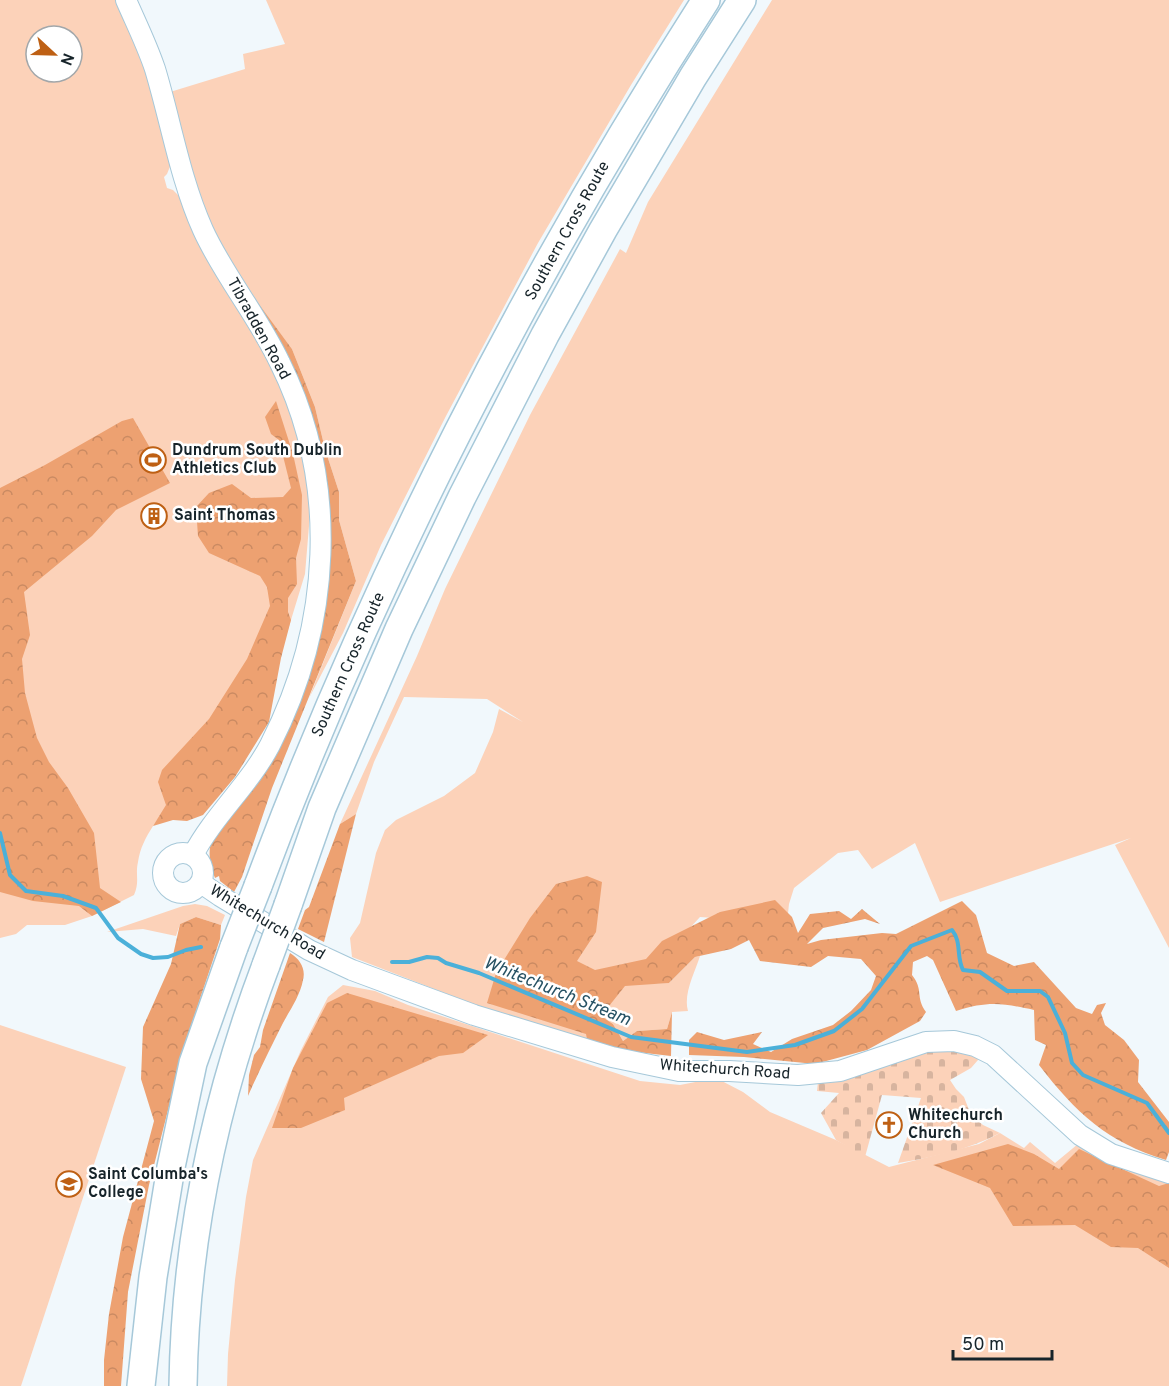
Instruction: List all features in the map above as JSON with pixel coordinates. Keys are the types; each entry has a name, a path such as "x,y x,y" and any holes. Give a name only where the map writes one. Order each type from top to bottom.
{"highway":[{"name":"Southern Cross Route","path":"141,1386 153,1278 171,1167 193,1063 291,796 402,547 470,410 592,186 706,0"},
{"name":"Southern Cross Route","path":"183,1386 184,1319 197,1220 226,1084 248,1013 331,788 399,628 467,486 545,335 603,230 693,77 742,0"}],"street":[{"name":"Tibradden Road","path":"126,0 154,69 186,183 202,228 216,257 251,309 281,363 301,412 312,448 322,540 315,615 300,674 286,712 245,784 211,826 193,855"},
{"name":"Whitechurch Road","path":"179,854 193,855 201,864 203,877 201,883 197,888 185,893 173,890 165,880 165,867 168,861 179,854"},
{"name":"Whitechurch Road","path":"201,883 309,950 352,970 474,1015 612,1057 679,1071 798,1075 840,1071 926,1042 954,1041 975,1046 993,1055 1080,1135 1111,1154 1169,1173"}],"green space":[{"name":"Dundrum South Dublin Athletics Club","path":"0,0 117,0 152,89 171,164 164,177 167,188 173,190 184,201 268,353 306,454 311,502 305,574 287,633 146,839 139,857 137,886 134,895 92,916 65,925 27,925 16,934 0,938"},
{"path":"266,0 684,0 538,243 446,416 381,545 343,633 309,698 356,581 339,520 339,492 315,407 292,349 227,262 199,197 170,92 245,69 243,54 285,44"},
{"path":"772,0 1169,0 1169,948 1115,845 1131,838 940,902 915,843 872,869 858,850 838,853 794,888 787,923 700,917 638,984 669,983 695,957 700,956 688,990 688,1011 672,1012 667,1029 637,1031 623,1041 613,1024 605,1019 587,1039 473,1004 352,957 350,938 360,923 376,853 385,830 396,820 444,796 475,773 493,732 499,709 523,722 487,699 404,697 374,762 356,814 340,824 445,589 530,415 620,249 626,253 648,202"},
{"path":"241,280 292,349 315,407 339,492 339,520 356,581 272,788 242,877 234,892 220,881 219,876 215,878 210,860 211,842 303,687 321,462 314,425 289,367"},
{"path":"276,401 293,454 302,495 301,539 296,558 297,584 288,598 288,612 291,620 269,722 235,777 203,815 187,821 173,820 153,826 166,805 158,782 162,770 209,719 247,659 270,606 267,587 260,576 209,553 198,536 196,507 209,493 232,484 251,498 283,497 291,488 279,440 271,434 265,417"},
{"path":"133,418 170,483 116,510 92,536 24,592 30,635 22,659 25,693 37,738 49,762 68,788 94,833 100,888 121,902 92,916 79,906 33,901 0,892 0,488 122,421"},
{"path":"356,814 324,942 298,929 305,910 309,907 340,824"},
{"path":"587,876 602,882 596,932 577,961 595,970 646,959 662,941 720,912 775,900 792,917 798,933 810,914 839,911 851,919 862,909 880,924 865,919 823,928 807,944 821,940 882,933 896,934 962,901 976,915 987,953 1014,966 1034,962 1076,1008 1092,1014 1097,1005 1106,1003 1101,1013 1105,1025 1124,1040 1139,1060 1138,1082 1169,1122 1169,1152 1166,1160 1145,1153 1110,1135 1094,1124 1066,1098 1039,1065 1046,1045 1035,1040 1034,1010 995,1004 956,1011 933,960 927,956 913,962 912,975 918,985 921,1002 926,1012 920,1021 867,1050 815,1064 744,1057 689,1055 689,1040 697,1032 724,1040 762,1032 753,1044 771,1052 792,1039 833,1025 851,1011 871,990 876,976 861,959 828,956 811,967 760,961 749,940 731,949 695,957 669,983 625,986 601,1016 613,1024 623,1041 637,1031 667,1029 672,1012 671,1056 628,1051 587,1039 586,1034 487,1003 496,973 530,918 556,884"},
{"path":"195,904 207,906 225,915 221,925 196,917 180,924 176,936 143,929 107,932 183,906"},
{"path":"196,917 221,925 220,939 184,1047 149,1185 128,1292 121,1386 104,1386 104,1360 109,1314 123,1237 154,1121 141,1079 143,1027 171,964 180,924"},
{"path":"290,953 297,958 303,968 302,986 248,1096 249,1075 254,1055 260,1047 263,1030"},
{"path":"343,985 375,991 408,1005 640,1081 680,1085 716,1078 743,1092 770,1112 836,1140 889,1167 979,1144 1000,1133 1024,1148 1030,1142 1055,1163 1078,1144 1169,1181 1169,1386 227,1386 235,1280 253,1160 301,1050 328,997"},
{"path":"347,993 488,1035 463,1053 439,1056 344,1098 345,1110 301,1128 272,1128 293,1068 327,1003"},
{"path":"0,1025 126,1067 21,1386 0,1386"},
{"path":"939,1047 976,1055 978,1060 971,1068 950,1080 964,1097 971,1115 983,1125 1000,1133 963,1148 898,1163 921,1098 882,1095 865,1157 836,1140 821,1113 839,1093 817,1091 818,1082"},
{"path":"1008,1144 1034,1154 1059,1169 1079,1149 1159,1186 1169,1183 1169,1268 1138,1248 1111,1247 1075,1225 1013,1226 990,1188 933,1165"}],"waterway":[{"name":"Whitechurch Stream","path":"0,833 10,875 26,891 63,896 96,908 118,938 141,954 153,958 168,957 201,947"},
{"name":"Whitechurch Stream","path":"392,962 409,962 427,957 438,958 631,1037 747,1052 795,1045 834,1031 862,1009 911,946 952,930 957,939 963,970 980,972 1007,991 1040,991 1048,997 1065,1033 1072,1063 1083,1075 1147,1103 1169,1133"}],"place":[{"name":"Dundrum South Dublin Athletics Club","path":"153,460"},
{"name":"Saint Thomas","path":"154,516"},
{"name":"Whitechurch Church","path":"889,1125"},
{"name":"Saint Columba's College","path":"69,1184"}]}
